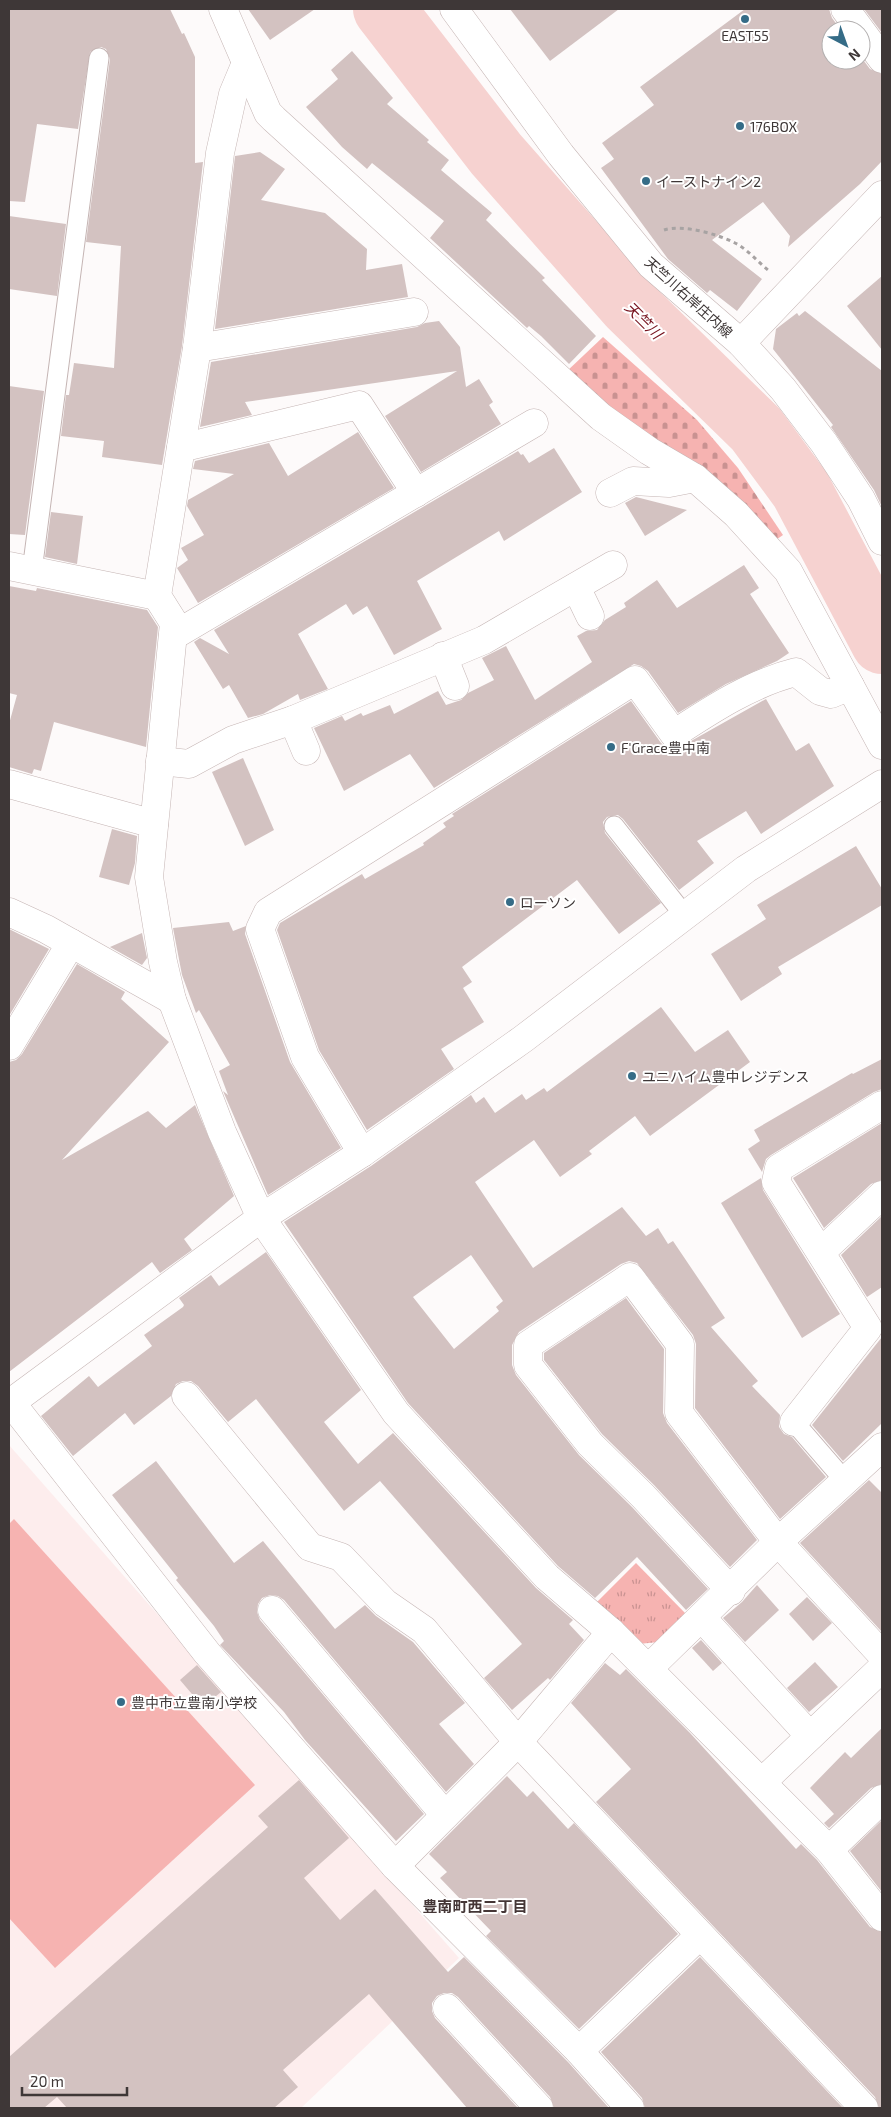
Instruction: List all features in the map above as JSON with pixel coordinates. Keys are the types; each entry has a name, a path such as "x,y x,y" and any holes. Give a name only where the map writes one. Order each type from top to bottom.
{"street":[{"path":"223,9 268,113 601,417 643,447 695,478 736,514 788,571 882,745"},
{"name":"天竺川右岸庄内線","path":"454,9 561,155 650,265 741,343 783,389 824,443 860,499 882,541"},
{"path":"845,9 882,59"},
{"path":"246,64 232,94 220,153 197,348 157,596 174,623 149,876 163,962 172,1000 222,1132 261,1218 396,1413 547,1577 611,1632 829,1850 882,1917"},
{"path":"741,343 878,208"},
{"path":"197,348 414,312"},
{"path":"181,448 359,405 416,493"},
{"path":"173,636 534,423"},
{"path":"610,493 633,481 669,483 695,478"},
{"path":"160,761 189,764 233,740 293,720 484,640 613,565"},
{"path":"20,569 157,596"},
{"path":"576,587 590,616"},
{"path":"443,656 455,686"},
{"path":"362,1153 305,1057 260,929 268,912 635,680 674,734 710,710 771,679 783,675 796,672 820,691 831,694 850,686"},
{"path":"293,720 306,750"},
{"path":"9,784 154,824"},
{"path":"630,2108 579,2051 395,1866 208,1653 10,1402 261,1218 362,1153 523,1039 746,869 882,784"},
{"path":"9,912 71,943 172,1000"},
{"path":"9,1046 71,943"},
{"path":"794,1422 875,1325 821,1252 776,1182 779,1168 882,1106"},
{"path":"821,1252 882,1195"},
{"path":"731,1590 643,1496 590,1444 528,1365 528,1345 630,1277 680,1344 679,1413 778,1542 882,1655"},
{"path":"186,1396 310,1547 341,1557 385,1604 424,1630 518,1742 699,1936 864,2108"},
{"path":"648,1668 731,1590 778,1542 881,1451"},
{"path":"272,1610 445,1815"},
{"path":"702,1618 810,1736"},
{"path":"395,1866 518,1742 611,1632"},
{"path":"762,1782 882,1668"},
{"path":"829,1850 882,1799"},
{"path":"579,2051 699,1936"},
{"path":"447,2008 539,2108"}],"lane":[{"path":"20,569 99,58"},
{"path":"614,826 685,916"},
{"path":"794,1422 845,1481"}],"path":[{"path":"655,233 671,228 707,232 736,243 774,275"}],"shaded area":[{"name":"豊中市立豊南小学校","path":"9,1445 459,1958 301,2108 9,2108"}],"green space":[{"path":"603,337 697,420 738,468 783,535 773,542 565,373"},
{"path":"14,1519 255,1785 55,1968 9,1918 9,1524"},
{"path":"636,1563 686,1614 658,1642 639,1644 597,1602"}],"building":[{"path":"9,9 170,9 195,57 195,163 203,162 182,346 162,465 102,457 104,441 61,436 66,395 69,395 74,363 114,368 121,246 86,242 110,59 106,49 101,47 90,52 78,129 37,124 25,202 9,201"},
{"path":"248,9 315,9 270,40"},
{"path":"510,9 619,9 550,61"},
{"path":"745,9 829,9 834,20 821,20 821,70 871,69 882,74 882,161 860,184 788,247 790,236 763,202 712,240 762,279 737,311 710,290 707,293 668,259 601,168 614,159 602,143 654,105 640,87"},
{"path":"864,9 882,9 882,33"},
{"path":"352,51 393,98 387,104 449,160 441,170 492,213 486,220 545,278 542,280 596,336 569,364 541,336 529,326 527,328 430,238 444,221 372,163 367,169 342,147 306,107 338,79 331,70"},
{"path":"260,152 285,169 261,200 325,213 367,249 366,270 402,264 408,297 215,329 235,156"},
{"path":"9,216 66,224 57,296 9,289"},
{"path":"882,276 882,350 847,306"},
{"path":"805,311 882,371 882,507 874,490 831,427 833,425 773,349 776,329 797,313 799,316"},
{"path":"439,321 460,347 466,387 479,379 493,402 489,405 501,424 421,472 385,416 457,371 245,402 252,415 200,427 211,362 417,327 425,323"},
{"path":"9,386 44,391 25,535 9,534"},
{"path":"358,432 394,488 198,603 177,568 188,560 181,548 204,535 187,506 188,500 234,474 193,469 195,461 269,443 288,476"},
{"path":"554,448 582,492 504,541 499,531 417,581 442,629 394,655 367,606 353,615 346,604 298,634 328,689 300,700 298,694 263,714 248,718 229,685 223,689 194,642 200,638 229,654 214,630 518,451 521,455 523,454 529,463"},
{"path":"636,497 687,510 645,536 625,503"},
{"path":"51,512 83,516 77,564 45,557"},
{"path":"744,565 759,588 750,594 789,653 777,661 726,684 678,713 648,671 634,664 434,788 410,754 344,791 314,728 342,716 345,721 361,713 363,716 390,705 394,714 438,691 446,705 461,700 468,693 494,680 482,658 506,646 535,700 592,662 577,636 586,631 597,630 605,620 626,607 624,603 657,580 677,608"},
{"path":"9,586 36,591 37,588 147,610 158,627 146,747 54,722 41,771 34,769 32,774 9,767 9,724 17,695 9,693"},
{"path":"766,699 796,751 809,743 834,786 761,834 746,811 697,841 714,863 679,890 623,819 618,815 607,817 603,822 605,833 661,903 619,934 577,880 462,967 472,982 463,988 484,1022 441,1049 454,1069 367,1130 319,1050 277,930 280,923 362,874 365,879 424,845 423,843 446,827 443,823 454,816 452,814 631,701 661,743 667,748 675,750"},
{"path":"243,758 274,830 245,846 212,772"},
{"path":"112,829 137,836 135,863 129,885 99,877"},
{"path":"856,846 882,889 882,905 778,967 782,974 741,1001 711,954 766,919 757,905"},
{"path":"229,922 233,931 246,926 245,934 290,1062 341,1148 268,1195 223,1091 228,1095 219,1071 230,1065 199,1010 196,1013 182,975 173,928"},
{"path":"9,929 49,949 9,1016"},
{"path":"142,933 147,958 142,965 110,947"},
{"path":"77,964 125,992 121,999 169,1042 62,1160 148,1111 166,1128 195,1105 234,1196 184,1239 192,1250 160,1273 152,1262 9,1372 9,1062 16,1060 22,1054"},
{"path":"661,1007 695,1052 728,1030 750,1062 650,1136 635,1116 589,1151 592,1154 560,1177 534,1140 475,1182 533,1268 622,1207 646,1236 658,1228 668,1244 673,1241 725,1318 711,1327 758,1381 752,1386 780,1415 779,1427 784,1434 792,1437 826,1477 780,1519 695,1408 696,1344 693,1335 637,1263 629,1261 621,1264 519,1332 512,1345 512,1365 516,1375 579,1455 632,1507 708,1589 686,1610 637,1557 595,1598 558,1566 408,1403 284,1222 371,1166 471,1095 476,1103 484,1097 495,1113 522,1094 526,1100 544,1088 547,1092","holes":["471,1255 503,1301 496,1307 499,1311 454,1349 413,1297"]},
{"path":"882,1059 882,1089 874,1092 771,1155 766,1159 762,1172 748,1149 760,1141 754,1130 852,1073"},
{"path":"882,1123 882,1180 871,1184 824,1228 793,1178"},
{"path":"761,1178 763,1190 840,1314 802,1338 721,1203"},
{"path":"882,1216 882,1287 867,1297 841,1255"},
{"path":"266,1252 361,1390 324,1422 358,1464 393,1433 536,1588 573,1620 569,1624 584,1640 550,1680 548,1678 512,1710 484,1678 522,1644 380,1481 344,1511 256,1399 228,1422 198,1386 191,1381 183,1381 176,1384 171,1396 134,1425 125,1413 73,1456 41,1416 89,1376 98,1387 152,1346 144,1335 183,1307 184,1305 179,1298 211,1275 219,1286"},
{"path":"626,1298 664,1349 663,1413 667,1423 757,1540 730,1567 654,1485 602,1434 544,1360 544,1353"},
{"path":"882,1337 882,1423 843,1461 812,1425"},
{"path":"156,1461 234,1563 263,1541 335,1629 365,1605 376,1616 413,1642 465,1703 439,1724 474,1764 446,1792 284,1600 278,1596 270,1595 262,1598 258,1604 257,1612 260,1620 424,1814 396,1841 305,1740 284,1712 220,1645 224,1641 214,1626 176,1580 178,1578 112,1495"},
{"path":"869,1480 882,1493 882,1632 800,1543"},
{"path":"757,1585 779,1610 745,1642 723,1618 742,1602"},
{"path":"807,1597 832,1623 813,1641 789,1614"},
{"path":"701,1640 722,1663 713,1671 692,1648"},
{"path":"815,1662 838,1687 809,1712 787,1688"},
{"path":"605,1663 620,1675 626,1669 690,1733 796,1849 801,1844 817,1860 870,1927 882,1932 882,2108 879,2108 875,2097 596,1802 631,1769 571,1703"},
{"path":"197,1665 221,1692 203,1707 180,1680"},
{"path":"882,1728 882,1784 871,1788 829,1828 824,1823 834,1814 810,1788 845,1752 851,1758"},
{"path":"507,1776 527,1797 533,1791 568,1829 574,1823 678,1934 579,2029 486,1936 491,1931 440,1878 447,1872 429,1854"},
{"path":"299,1780 349,1838 304,1878 340,1920 375,1889 448,1972 464,1957 568,2062 609,2108 554,2108 550,2097 458,1997 452,1993 444,1993 437,1996 432,2003 432,2011 435,2018 518,2108 467,2108 369,1994 283,2070 298,2087 274,2108 67,2108 57,2097 44,2108 9,2108 9,2057 268,1827 258,1816"},
{"path":"882,1820 882,1892 850,1851"},
{"path":"700,1957 843,2108 645,2108 642,2098 601,2052"}],"waterway":[{"name":"天竺川","path":"384,9 496,154 629,305 756,429 801,490 882,643"}],"place":[{"name":"EAST55","path":"745,19"},
{"name":"176BOX","path":"740,126"},
{"name":"イーストナイン2","path":"646,181"},
{"name":"F'Grace豊中南","path":"611,747"},
{"name":"ローソン","path":"510,902"},
{"name":"ユニハイム豊中レジデンス","path":"632,1076"},
{"name":"豊中市立豊南小学校","path":"121,1702"}],"district":[{"name":"豊南町西二丁目","path":"475,1906"}]}
